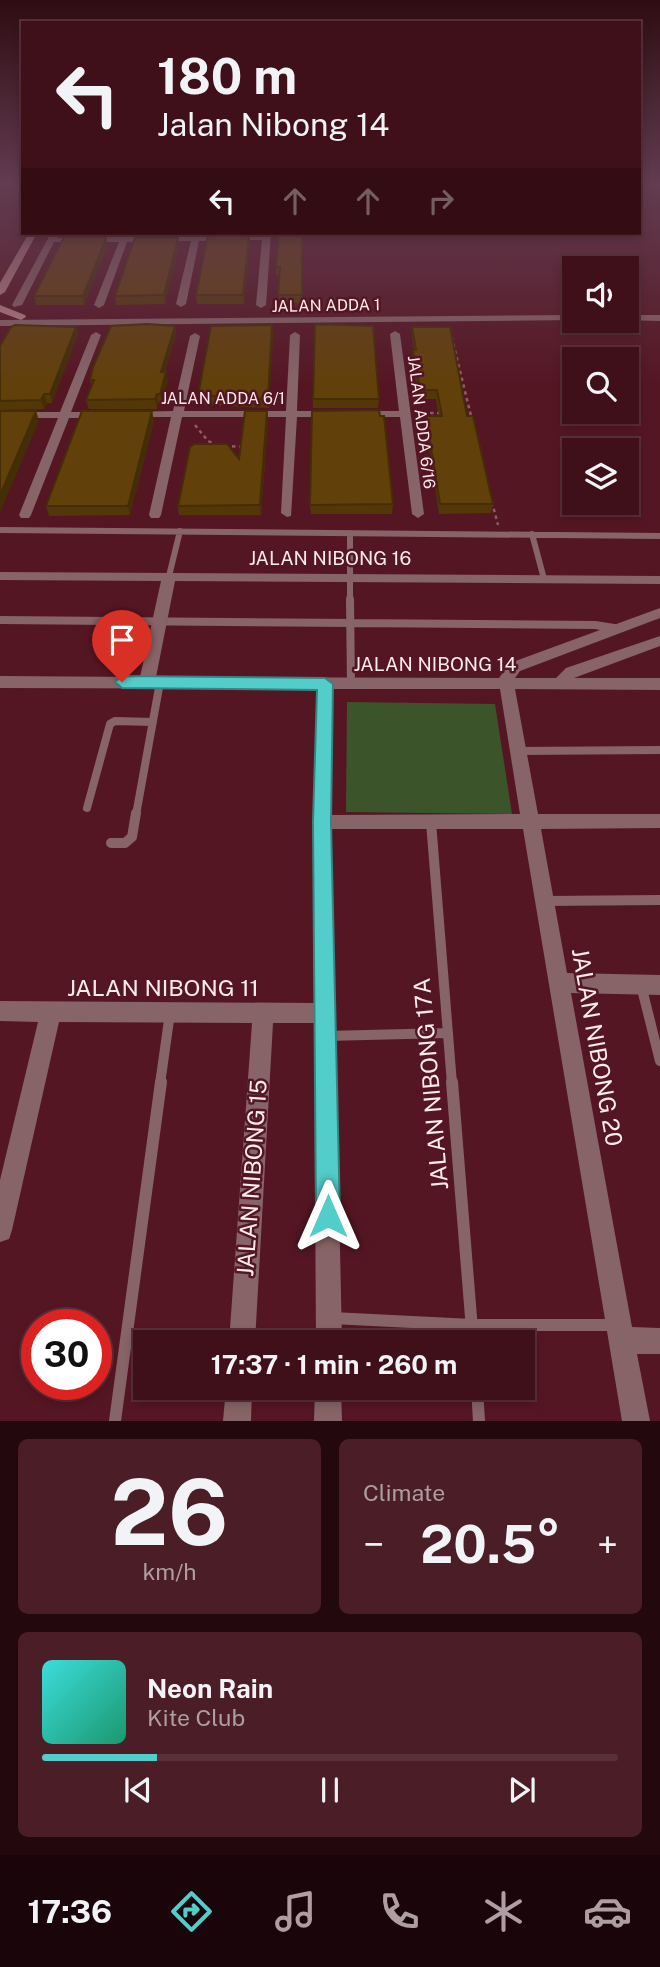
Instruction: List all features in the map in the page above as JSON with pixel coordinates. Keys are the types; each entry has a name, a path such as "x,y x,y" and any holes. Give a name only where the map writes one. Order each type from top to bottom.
{"main road":[{"path":"0,292 23,251"},
{"path":"0,308 21,317"}],"street":[{"path":"18,304 45,251"},
{"path":"99,305 119,251"},
{"path":"181,304 193,251"},
{"path":"261,305 265,251"},
{"name":"JALAN ADDA 1","path":"0,317 78,321"},
{"name":"JALAN ADDA 1","path":"0,323 562,318"},
{"path":"639,318 660,318"},
{"name":"JALAN ADDA 6/16","path":"395,334 418,514"},
{"path":"25,515 96,335"},
{"path":"287,513 295,335"},
{"path":"155,515 180,414 195,336"},
{"name":"JALAN ADDA 6/1","path":"0,415 405,414"},
{"name":"JALAN NIBONG 16","path":"0,576 660,580"},
{"path":"154,682 159,621 169,576"},
{"path":"506,682 508,674 515,667 660,613"},
{"path":"560,683 571,672 660,641"},
{"name":"JALAN NIBONG 14","path":"0,682 660,684"},
{"name":"JALAN NIBONG 20","path":"506,682 636,1421"},
{"path":"325,684 322,822 329,1330"},
{"path":"322,822 660,821"},
{"path":"559,983 650,985"},
{"name":"JALAN NIBONG 11","path":"0,1011 326,1013"},
{"path":"0,1230 51,1012"},
{"name":"JALAN NIBONG 15","path":"243,1330 263,1014"},
{"path":"621,1333 660,1341"},
{"path":"237,1421 238,1400"},
{"path":"328,1400 328,1421"}],"lane":[{"path":"0,530 660,536"},
{"path":"169,576 180,531"},
{"path":"350,533 351,684"},
{"path":"532,534 544,579"},
{"path":"0,620 595,625 614,628"},
{"path":"111,843 125,843 132,836 153,722 154,682"},
{"path":"87,808 110,724 115,721 153,722"},
{"path":"518,751 660,750"},
{"name":"JALAN NIBONG 17A","path":"431,822 472,1330"},
{"path":"545,901 660,900"},
{"path":"650,985 660,1061"},
{"path":"115,1421 170,1013"},
{"path":"326,1036 448,1033"},
{"path":"329,1318 621,1333"},
{"path":"478,1400 479,1421"}],"path":[{"path":"405,414 444,413"},
{"path":"180,414 208,441 254,447"}],"green space":[{"path":"347,702 495,704 512,814 346,812"}],"building":[{"path":"57,251 101,251 83,296 34,296"},
{"path":"130,251 175,251 164,295 115,296"},
{"path":"205,251 247,251 243,295 196,295"},
{"path":"277,251 302,251 302,295 278,295 280,267 276,267"},
{"path":"315,324 373,326 379,399 313,399"},
{"path":"15,325 76,327 50,394 44,394 41,400 0,401 0,346"},
{"path":"272,325 268,399 198,395 211,326"},
{"path":"111,326 175,326 161,372 166,372 160,394 157,394 155,399 86,400 94,380 90,380 93,367"},
{"path":"412,327 450,327 467,416 473,416 493,504 440,504 426,416 442,416 437,390 420,390"},
{"path":"379,410 380,416 384,416 393,504 310,505 312,411"},
{"path":"0,411 36,411 0,495"},
{"path":"82,411 152,411 128,506 46,506"},
{"path":"245,411 267,411 260,505 178,506 190,447 194,444 227,444 239,459"}],"route":[{"path":"122,682 325,684 322,822 328,1216"}]}
